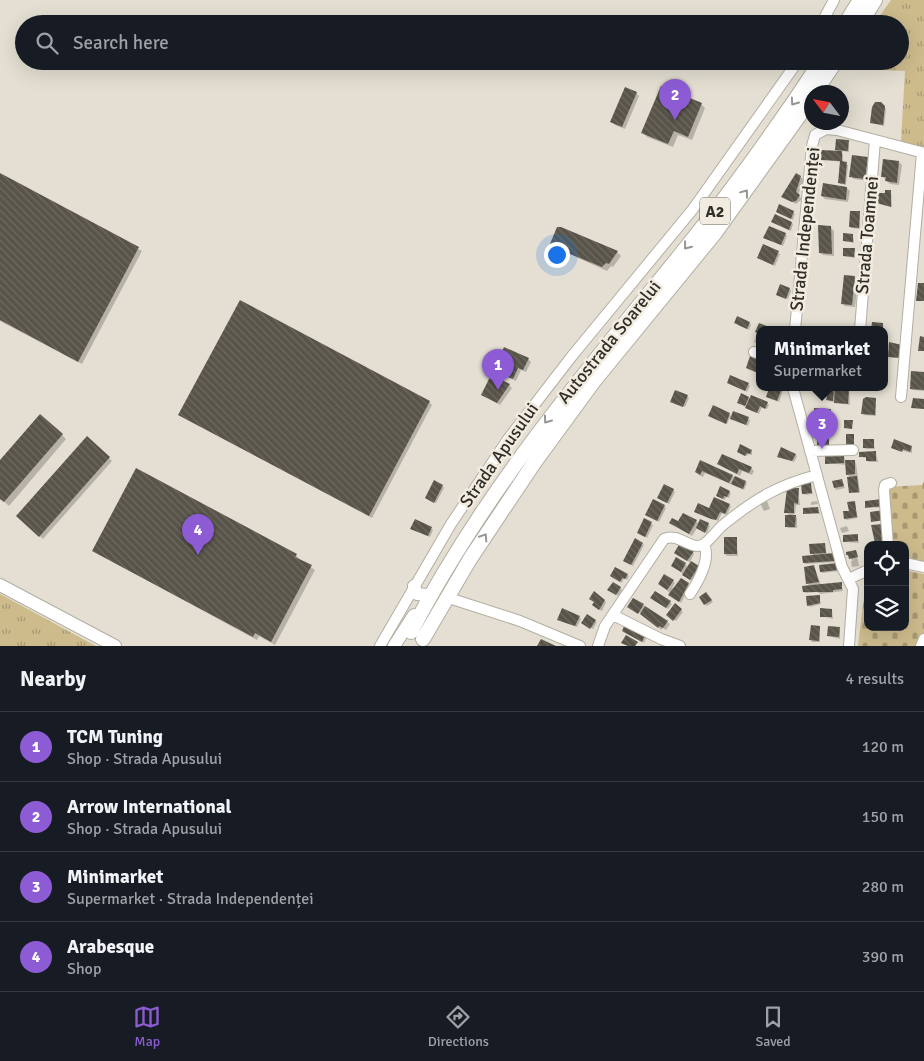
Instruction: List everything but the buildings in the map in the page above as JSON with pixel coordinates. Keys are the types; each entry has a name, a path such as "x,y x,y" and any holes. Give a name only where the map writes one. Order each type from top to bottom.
{"highway":[{"path":"851,15 860,0"},
{"path":"866,15 875,0"},
{"name":"Autostrada Soarelui","path":"420,641 442,576 495,493 556,408 756,156 815,70"},
{"path":"821,85 830,70"},
{"name":"Autostrada Soarelui","path":"420,641 470,560 566,418 715,233 804,109"}],"main road":[{"path":"404,646 420,641 452,599 470,560"},
{"path":"394,646 427,595 442,576"},
{"path":"0,584 94,641 115,646"},
{"path":"414,586 417,594 427,595"}],"street":[{"path":"824,15 827,0"},
{"path":"826,15 834,0"},
{"name":"Strada Apusului","path":"380,646 451,524 508,439 572,356 693,209 792,70"},
{"name":"Strada Independenței","path":"795,326 812,146 815,135 820,130 838,130 875,140"},
{"path":"875,140 923,153 900,397"},
{"name":"Strada Toamnei","path":"860,326 875,140"},
{"path":"794,391 842,567 850,579 854,596 849,646"},
{"path":"810,451 853,450"},
{"path":"598,646 602,630 664,539 676,537 694,545 704,544 722,526 766,493 786,483 817,475"},
{"path":"888,541 884,490 885,485 891,483"},
{"path":"690,594 702,570 706,550 704,544"},
{"path":"909,564 924,567"},
{"path":"850,579 864,572"},
{"path":"452,599 520,621 580,646"},
{"path":"613,616 660,640 680,646"},
{"path":"921,646 924,639"}],"green space":[{"path":"891,0 924,0 924,148 901,141 905,71 884,70 909,70 909,15 880,15"},
{"path":"924,481 924,563 909,561 909,541 890,541 887,487 922,485"},
{"path":"909,571 924,574 924,633 919,646 858,646 864,596 864,631 909,631"},
{"path":"0,594 96,646 0,646"}],"place":[{"name":"Arrow International","path":"675,120"},
{"name":"TCM Tuning","path":"498,390"},
{"name":"Minimarket","path":"822,449"},
{"name":"Arabesque","path":"198,555"}]}
